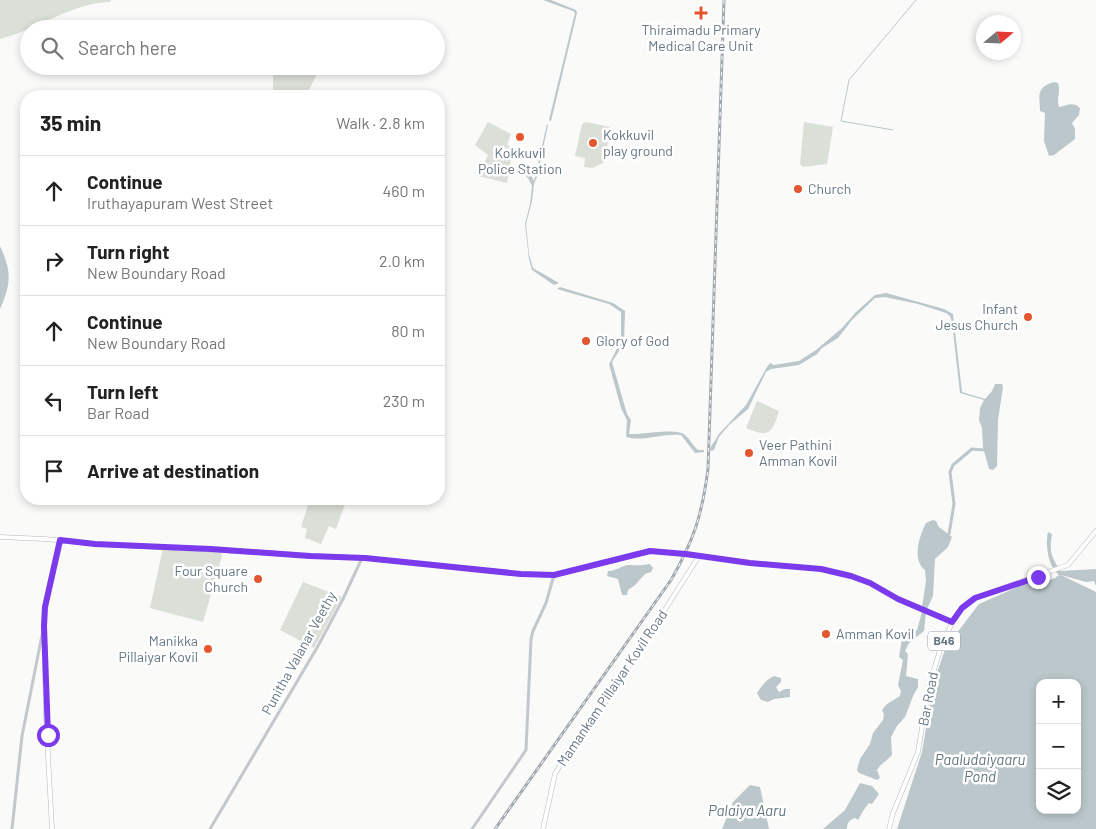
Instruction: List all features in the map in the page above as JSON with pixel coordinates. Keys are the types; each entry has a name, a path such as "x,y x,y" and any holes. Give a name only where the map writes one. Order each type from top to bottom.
{"main road":[{"name":"Bar Road","path":"889,829 893,813 918,752 929,686 941,647 952,622 962,608 975,598 1068,565 1096,531"},
{"path":"0,537 362,558 521,574 554,575 650,551 699,556"},
{"path":"52,829 46,718 44,626 45,607 60,540"},
{"name":"Mamankam Pillaiyar Kovil Road","path":"543,829 555,774 568,751 585,732 699,556"}],"street":[{"path":"699,556 750,563 821,569 851,576 870,583 898,599 952,622"},
{"name":"Punitha Valanar Veethy","path":"210,829 318,646 362,558"},
{"path":"472,829 526,750 531,639 546,603 554,575"},
{"path":"12,829 22,736 44,626"}],"shaded area":[{"path":"0,0 111,0 110,2 82,7 50,20 20,20 20,33 0,39"},
{"path":"273,75 316,75 309,90 273,89"},
{"path":"488,122 511,134 507,145 513,147 507,183 478,176 488,155 475,145"},
{"name":"Kokkuvil play ground","path":"586,122 610,127 611,130 603,163 592,168 584,167 585,158 575,156 582,124"},
{"path":"804,122 833,127 827,164 803,167 800,164"},
{"path":"757,401 779,411 774,425 769,432 760,433 746,428"},
{"path":"308,505 345,505 336,529 329,526 321,544 305,538 307,529 301,527"},
{"path":"163,548 221,553 222,556 203,622 150,608"},
{"path":"303,582 342,597 314,648 280,630"}],"water":[{"path":"543,0 551,0 576,10 577,13 551,121 549,120 575,13"},
{"path":"1054,82 1058,83 1059,86 1059,107 1072,104 1080,108 1079,115 1072,123 1075,129 1075,139 1054,155 1049,156 1044,141 1045,113 1040,111 1039,96 1044,87"},
{"path":"547,124 526,224 529,254 533,268 559,283 554,285 532,270 529,259 525,224 532,186 528,178 519,170 522,166 534,181"},
{"path":"0,246 7,263 9,278 0,309"},
{"path":"560,287 613,303 625,311 624,343 612,362 627,414 631,420 629,434 667,431 681,433 698,450 704,450 704,452 695,453 681,435 640,439 626,437 627,420 621,408 609,364 621,341 621,312 609,304 557,289"},
{"path":"886,293 944,309 953,314 962,392 985,399 995,384 1002,384 998,420 997,466 993,470 989,469 979,420 980,408 984,400 960,393 950,316 918,304 885,297 875,298 852,320 838,338 822,348 817,354 799,365 771,369 766,372 748,409 729,425 719,437 714,450 710,451 718,435 746,405 770,363 774,365 799,361 816,350 842,328 875,295"},
{"path":"933,520 952,537 948,547 935,559 933,596 927,609 922,607 926,581 925,570 918,560 918,547 926,523"},
{"name":"Paaludaiyaaru Pond","path":"1048,532 1052,534 1052,554 1061,571 1096,569 1096,586 1094,581 1086,582 1061,575 1096,592 1096,829 897,829 922,752 934,681 946,647 979,604 1024,584 1029,584 1032,587 1059,575 1052,567 1047,549"},
{"path":"650,564 653,568 651,572 645,574 628,590 627,595 622,595 618,579 607,576 608,571 628,565"},
{"path":"922,612 926,613 924,631 909,643 905,651 908,654 906,676 918,679 918,687 905,717 891,737 892,755 877,770 880,778 877,780 859,773 857,770 860,759 870,744 873,733 883,720 884,714 882,710 887,704 900,696 901,691 898,685 903,660 899,657 902,639 917,630"},
{"path":"774,676 781,678 781,682 776,687 779,692 790,689 790,697 774,699 768,702 761,700 757,693 764,683"},
{"path":"860,783 872,786 879,794 872,804 869,803 858,820 855,818 848,823 847,829 823,829 845,810"},
{"name":"Palaiya Aaru","path":"750,785 760,787 769,829 722,829 733,802"}],"waterway":[{"path":"893,130 841,121 849,80 916,0"},
{"path":"949,534 954,504 950,472 953,465 972,449 984,450"}],"railway":[{"path":"495,829 671,580 686,552 700,514 708,469 724,0"}],"place":[{"name":"Thiraimadu Primary Medical Care Unit","path":"701,13"},
{"name":"Kokkuvil Police Station","path":"520,137"},
{"name":"Kokkuvil play ground","path":"593,143"},
{"name":"Church","path":"798,189"},
{"name":"Infant Jesus Church","path":"1028,317"},
{"name":"Glory of God","path":"586,341"},
{"name":"Veer Pathini Amman Kovil","path":"749,453"},
{"name":"Four Square Church","path":"258,579"},
{"name":"Amman Kovil","path":"826,634"},
{"name":"Manikka Pillaiyar Kovil","path":"208,649"}],"route":[{"path":"48,735 46,718 45,607 60,540 95,544 365,558 420,562 521,574 554,575 650,551 686,554 750,563 821,569 851,576 870,583 898,599 952,622 962,608 975,598 1038,577"}]}
